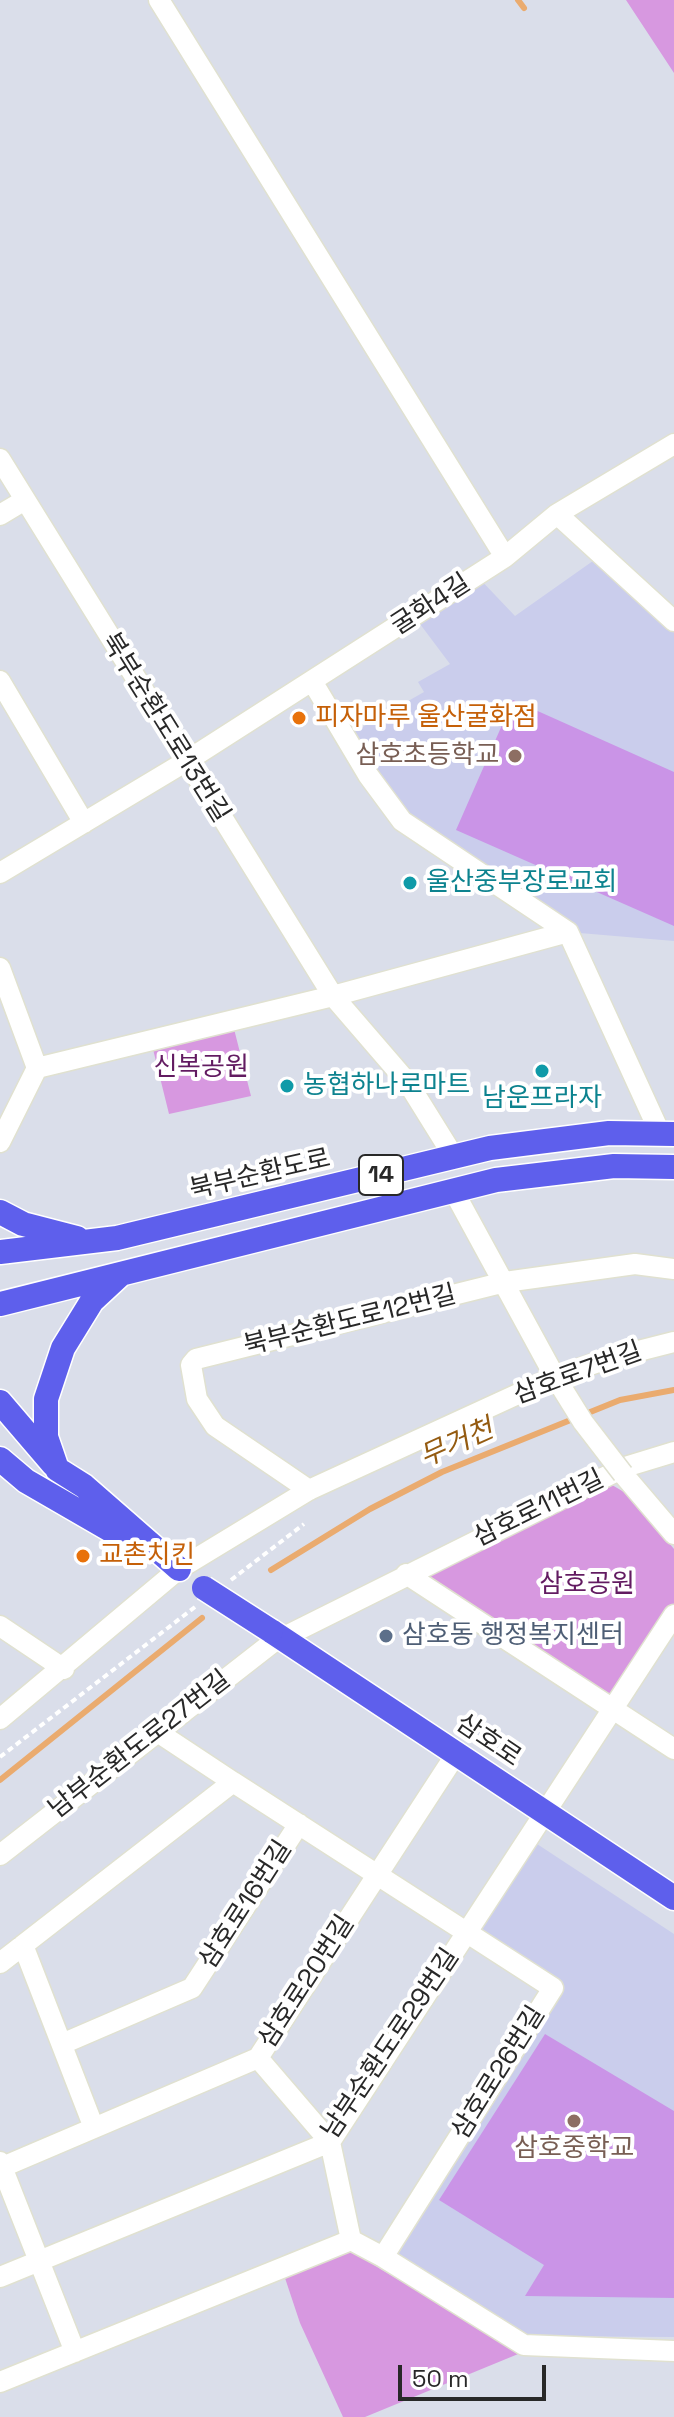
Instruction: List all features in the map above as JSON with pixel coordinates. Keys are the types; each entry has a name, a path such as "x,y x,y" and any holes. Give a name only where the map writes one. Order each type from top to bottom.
{"main road":[{"name":"북부순환도로","path":"0,1252 91,1241 454,1157 552,1138 667,1133"},
{"name":"14","path":"0,1304 453,1190 558,1170 614,1166 674,1167"},
{"path":"0,1212 23,1224 91,1241"},
{"path":"57,1469 50,1455 44,1418 52,1375 77,1321 92,1301 127,1270"},
{"path":"0,1402 25,1436 57,1469 84,1486 179,1569 204,1595"},
{"path":"0,1459 26,1481 179,1569"},
{"path":"0,1473 26,1481"},
{"name":"삼호로","path":"204,1595 277,1635 674,1898"}],"street":[{"path":"159,0 505,557"},
{"name":"굴화4길","path":"0,873 185,762 505,557 557,514 674,444"},
{"name":"북부순환도로13번길","path":"0,459 185,762 333,996 408,1083 454,1157"},
{"path":"0,515 25,500"},
{"path":"557,514 674,621"},
{"path":"0,681 84,823"},
{"path":"312,681 368,775 402,821 568,932 667,1133"},
{"path":"37,1068 333,996 568,932"},
{"path":"0,968 37,1068 0,1142"},
{"path":"453,1190 555,1377 583,1422 674,1534"},
{"name":"북부순환도로12번길","path":"309,1490 215,1426 197,1399 191,1365 196,1359 505,1282 635,1264 674,1269"},
{"name":"삼호로7번길","path":"0,1719 64,1669 179,1569 309,1490 555,1377 607,1359 674,1342"},
{"name":"삼호로11번길","path":"277,1635 625,1467 674,1452"},
{"path":"406,1574 674,1749"},
{"name":"남부순환도로29번길","path":"0,2277 330,2142 674,1615"},
{"path":"0,1626 64,1669"},
{"name":"남부순환도로27번길","path":"0,1855 277,1635"},
{"name":"삼호로26번길","path":"156,1731 553,1988 383,2257"},
{"name":"삼호로20번길","path":"1,2166 258,2058 456,1754"},
{"path":"0,1963 233,1782"},
{"name":"삼호로16번길","path":"62,2044 192,1988 299,1824"},
{"path":"23,1945 94,2128"},
{"path":"258,2058 330,2142 351,2240 524,2345 674,2351"},
{"path":"1,2166 75,2352"},
{"path":"0,2382 351,2240"}],"path":[{"path":"228,1582 304,1524"},
{"path":"0,1757 204,1595"}],"shaded area":[{"name":"삼호초등학교","path":"600,556 674,621 674,941 568,932 402,821 345,737 424,692 418,682 450,664 414,616 476,575 515,616"},
{"path":"513,700 674,772 674,926 456,830"},
{"name":"삼호중학교","path":"534,1842 674,1934 674,2337 519,2336 390,2255 559,1987 475,1931"},
{"path":"545,2034 674,2111 674,2298 525,2296 544,2265 439,2200"}],"green space":[{"path":"626,0 674,0 674,73"},
{"name":"신복공원","path":"232,1021 251,1096 169,1114 151,1041"},
{"name":"삼호공원","path":"612,1485 629,1495 674,1549 674,1605 666,1609 612,1696 425,1574"},
{"path":"349,2249 523,2352 365,2417 343,2417 300,2323 285,2278"}],"waterway":[{"path":"518,0 524,8"},
{"name":"무거천","path":"271,1570 370,1509 442,1472 620,1400 674,1390"},
{"name":"무거천","path":"0,1780 202,1618"}],"place":[{"name":"피자마루 울산굴화점","path":"299,718"},
{"name":"삼호초등학교","path":"515,756"},
{"name":"울산중부장로교회","path":"410,883"},
{"name":"남운프라자","path":"542,1071"},
{"name":"농협하나로마트","path":"287,1086"},
{"name":"교촌치킨","path":"83,1556"},
{"name":"삼호동 행정복지센터","path":"386,1636"},
{"name":"삼호중학교","path":"574,2121"}]}
